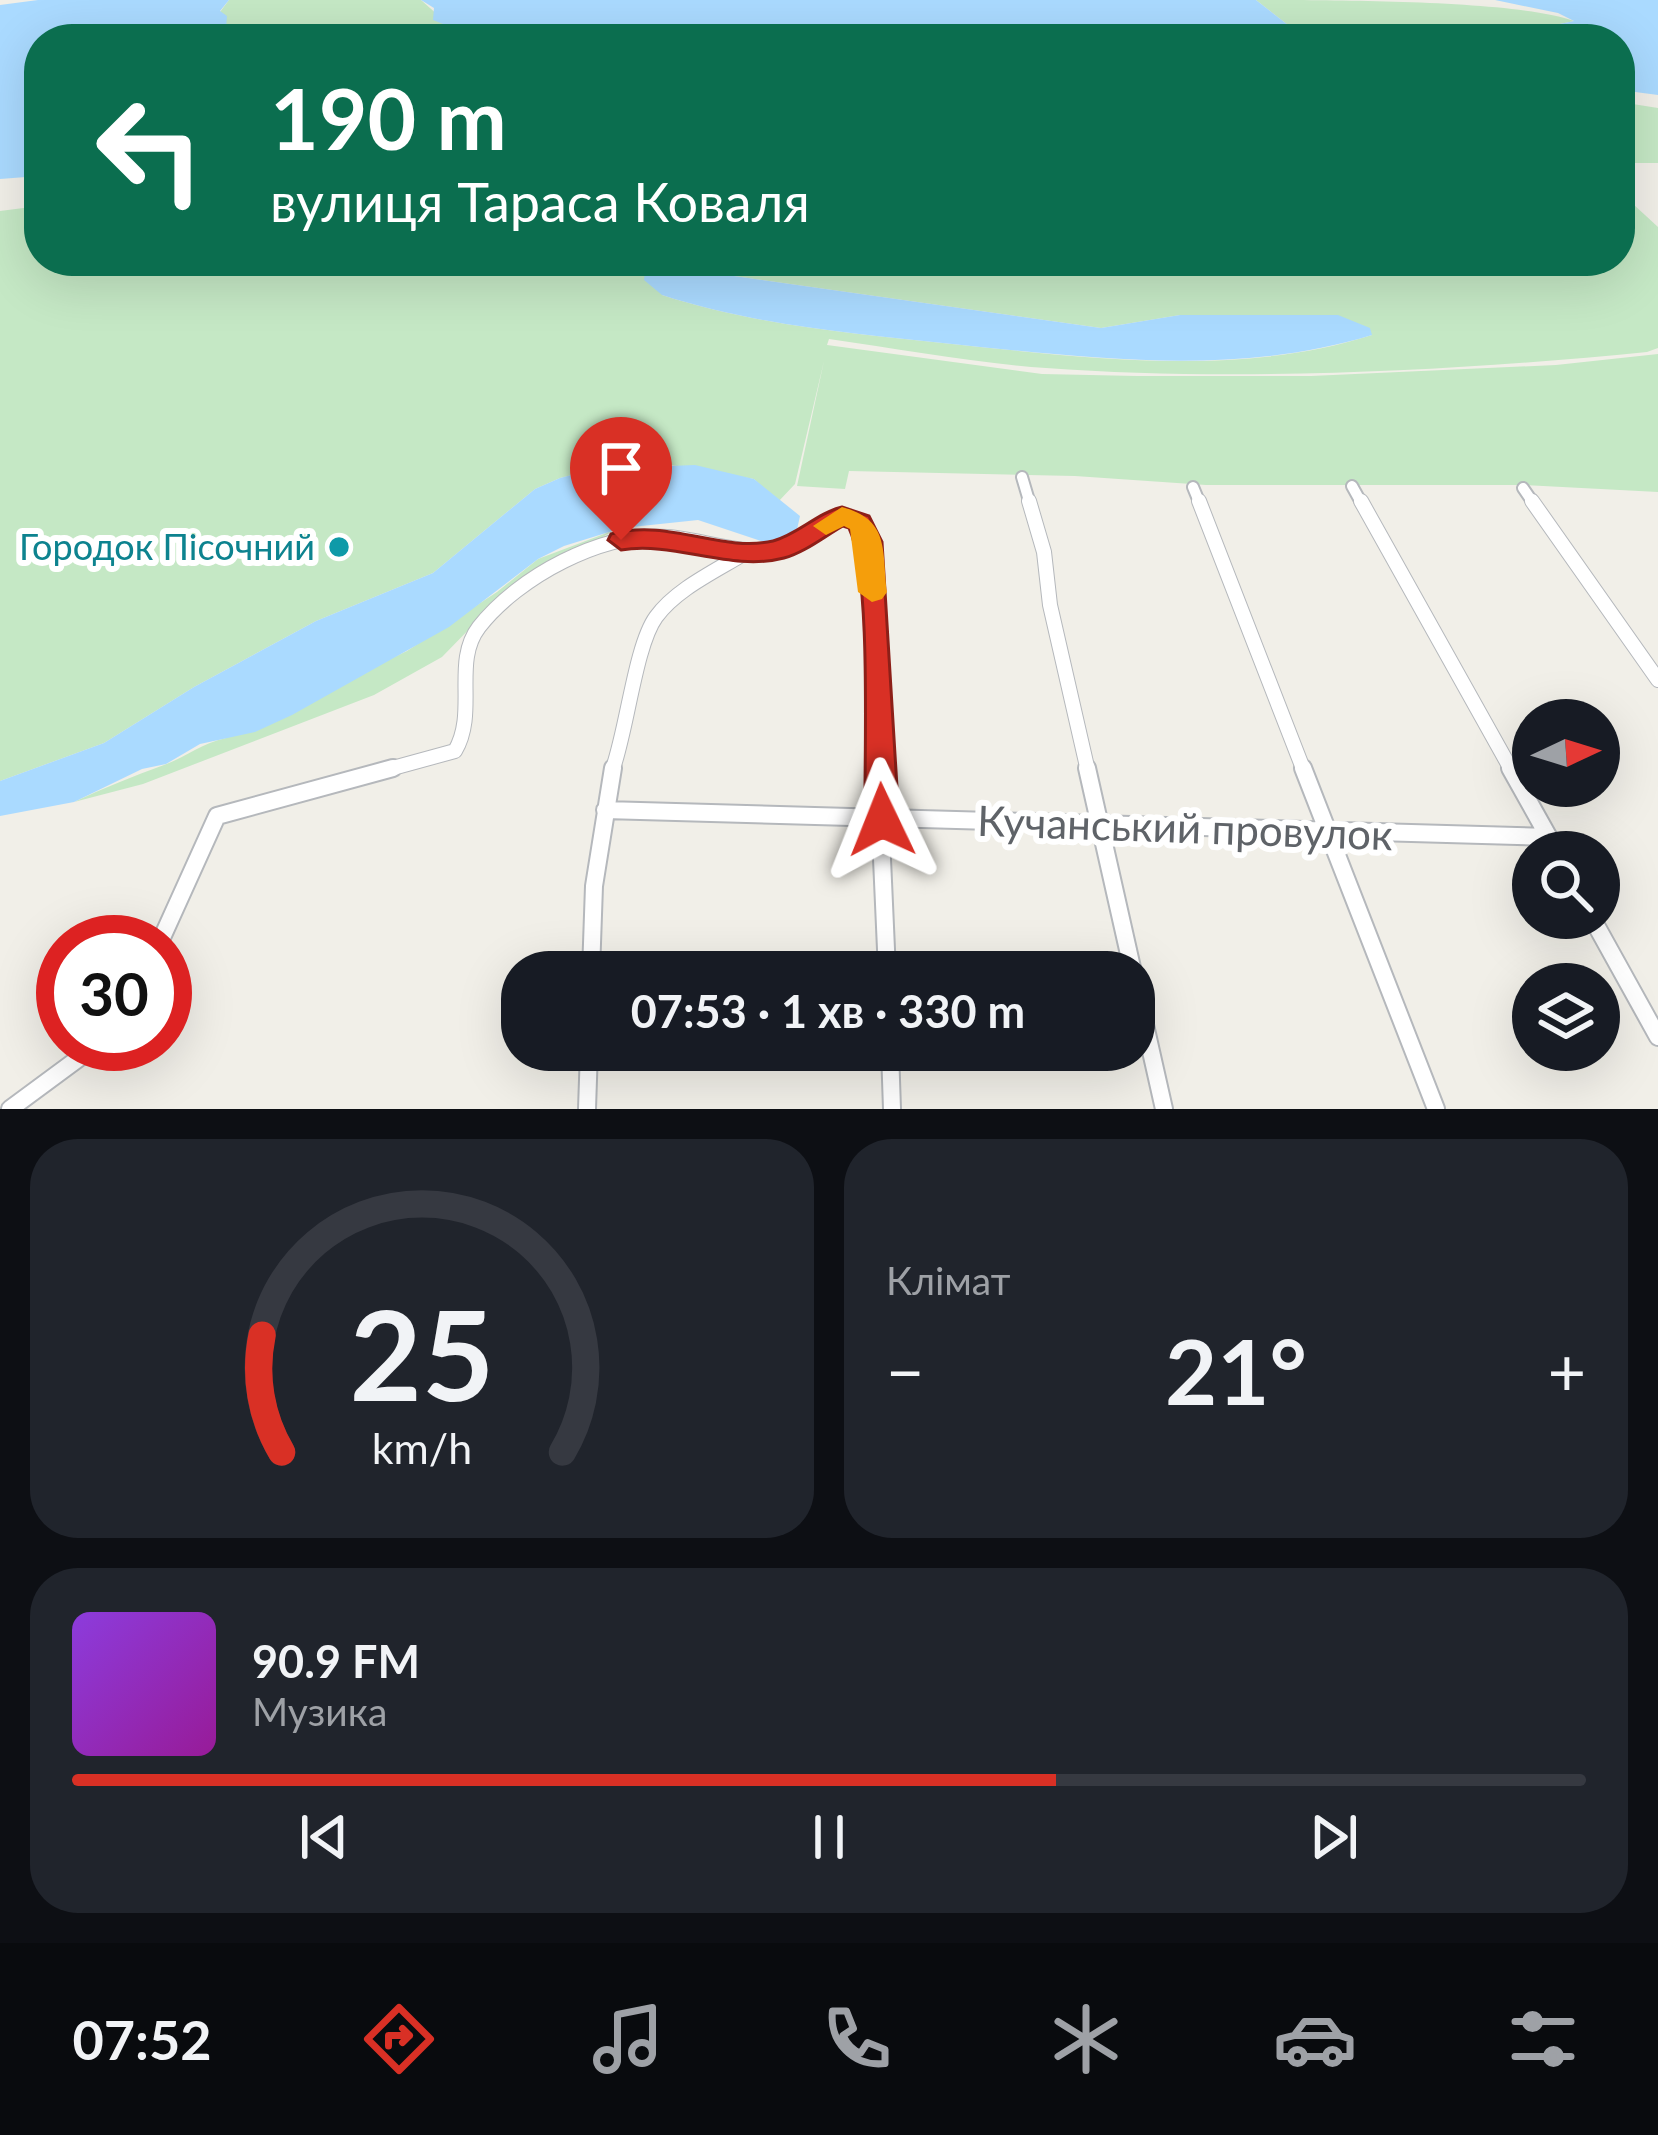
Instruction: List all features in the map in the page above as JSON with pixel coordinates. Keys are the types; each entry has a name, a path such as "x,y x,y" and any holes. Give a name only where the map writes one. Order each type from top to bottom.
{"street":[{"path":"1022,477 1044,552 1050,604 1129,951"},
{"path":"1352,486 1545,831"},
{"path":"1193,487 1436,1109"},
{"path":"1523,488 1658,680"},
{"path":"172,915 217,816 455,751 468,728 470,640 520,592 572,560 621,540 653,536 748,551 799,543 842,515 860,523 869,542 886,951"},
{"path":"592,951 594,886 610,776 626,734 654,619 672,600 748,551"},
{"name":"Кучанський провулок","path":"605,810 1326,832 1512,843"},
{"path":"1604,939 1658,1037"},
{"path":"1155,1065 1165,1109"},
{"path":"10,1109 61,1071"},
{"path":"587,1109 588,1071"},
{"path":"891,1071 892,1109"}],"green space":[{"path":"229,0 421,0 448,24 224,24 220,12"},
{"path":"1256,0 1468,5 1574,21 1560,24 1287,24"},
{"path":"1635,104 1658,108 1658,163 1635,163"},
{"path":"1635,206 1658,227 1658,348 1647,352 1423,369 1193,374 1019,366 829,339 827,345 1042,374 1137,376 1311,376 1556,365 1658,354 1658,492 1524,485 1206,485 1075,476 849,471 845,489 797,486 824,361 795,484 778,502 754,479 671,465 595,469 560,478 535,489 433,573 316,621 194,687 104,743 0,781 0,211 24,208 24,276 659,276 662,295 769,321 1056,355 1163,361 1269,357 1372,335 1180,315 1101,328 735,276 1635,276"},
{"path":"612,531 480,618 442,657 374,695 143,784 74,802 226,738 407,651 538,559"}],"water":[{"path":"38,0 229,0 220,11 227,16 226,24 24,24 24,177 0,179 0,5"},
{"path":"421,0 1256,0 1287,24 443,24 433,20 434,8"},
{"path":"1495,0 1658,0 1658,95 1635,92 1635,24 1560,24 1574,21 1558,13"},
{"path":"644,276 735,276 1101,328 1180,315 1338,315 1370,328 1372,335 1268,356 1110,358 806,327 662,295"},
{"path":"695,465 754,479 800,516 796,534 773,545 698,520 622,528 564,546 538,559 449,627 292,715 255,732 200,744 166,764 142,769 74,802 0,816 0,781 104,743 194,687 316,621 433,573 535,489 594,469"}],"slow traffic":[{"path":"826,526 842,515 860,523 869,542 872,592"}],"place":[{"name":"Городок Пісочний","path":"339,547"}],"route":[{"path":"621,540 653,536 748,551 780,550 842,515 860,523 869,542 875,613 882,820"}]}
